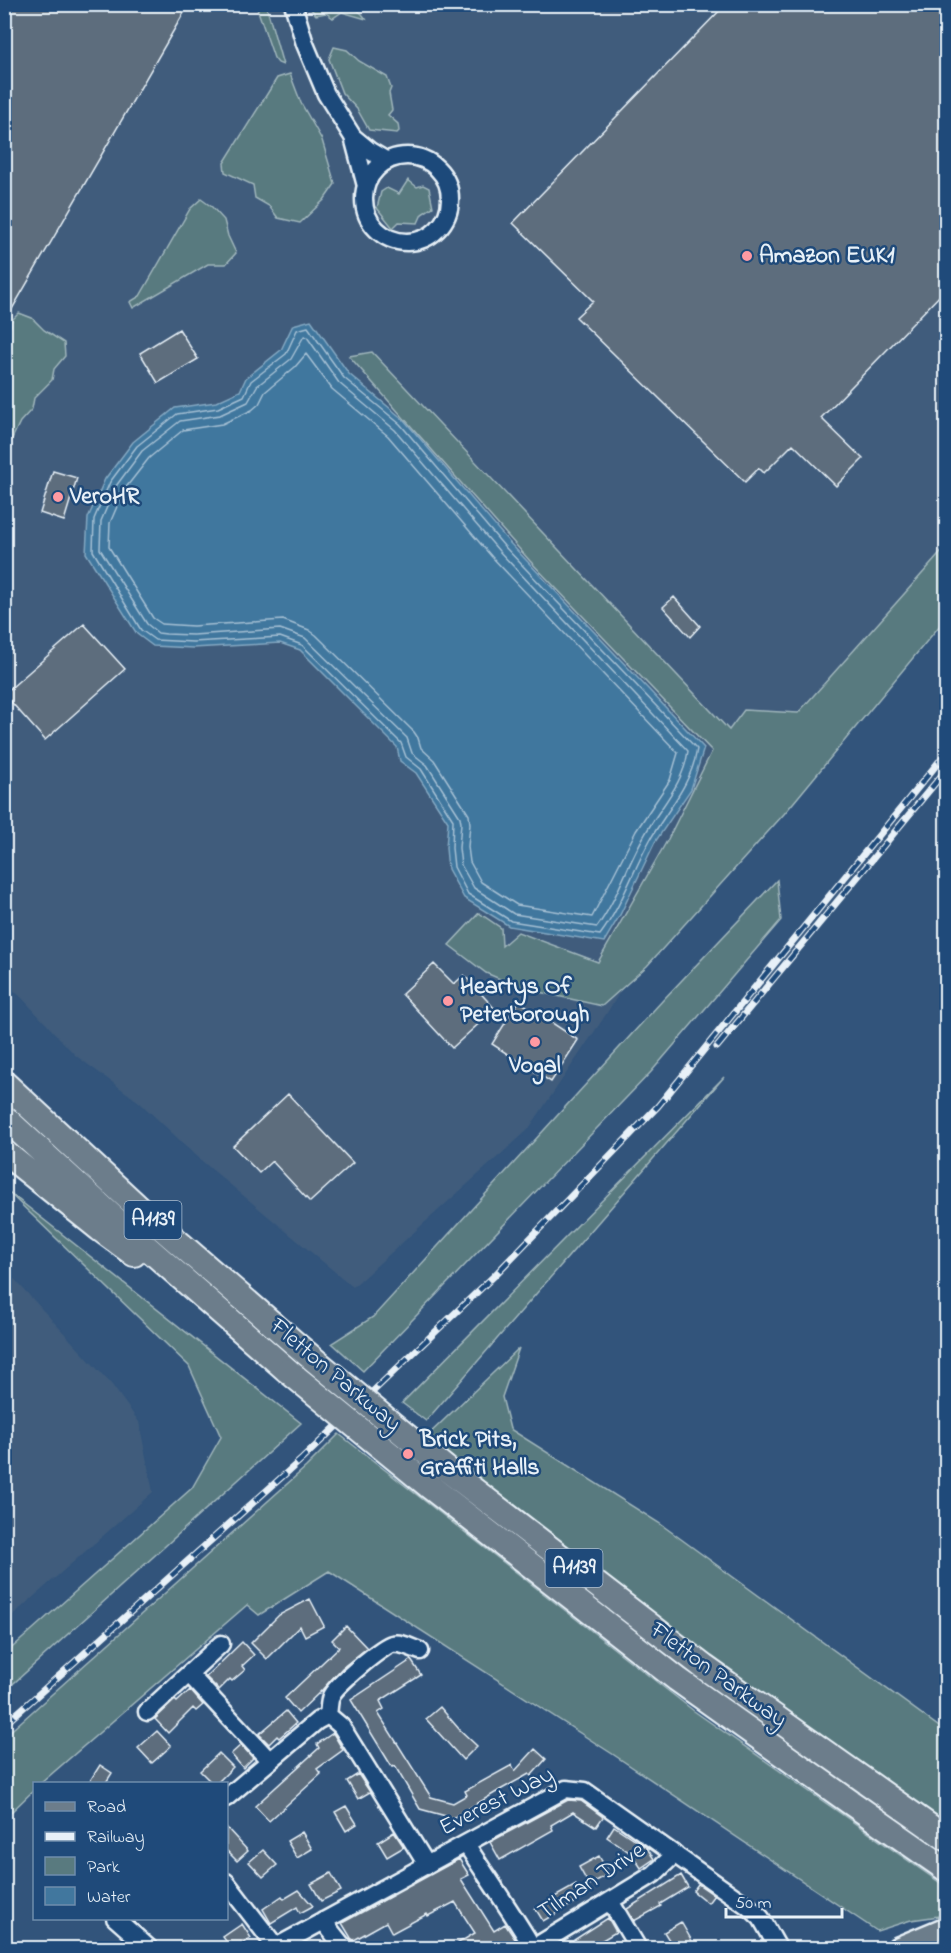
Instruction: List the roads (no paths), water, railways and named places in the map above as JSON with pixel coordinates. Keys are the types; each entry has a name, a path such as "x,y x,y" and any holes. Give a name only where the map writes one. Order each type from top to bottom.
{"highway":[{"name":"A1139","path":"4,1063 141,1210"},
{"name":"Fletton Parkway","path":"4,1083 141,1210 306,1353 445,1468 704,1667 946,1838"},
{"name":"Fletton Parkway","path":"4,1117 250,1339 429,1486 677,1679 945,1868"},
{"name":"A1139","path":"4,1152 100,1229 250,1339"}],"main road":[{"path":"898,1948 946,1928"}],"street":[{"path":"293,4 305,44 326,94 353,137 370,152 387,161"},
{"path":"353,137 366,186"},
{"path":"398,157 420,158 442,174 449,193 446,216 440,226 422,239 400,241 389,238 378,231 367,214 364,204 366,186 378,167 387,161 398,157"},
{"path":"328,1715 331,1695 385,1646 395,1643 420,1652"},
{"path":"147,1712 221,1644"},
{"path":"189,1674 269,1760"},
{"path":"228,1796 317,1721 328,1715"},
{"path":"328,1715 341,1726 427,1864"},
{"name":"Everest Way","path":"275,1948 566,1789 585,1791 749,1906 761,1918 778,1948"},
{"path":"466,1844 533,1948"},
{"name":"Tilman Drive","path":"533,1948 654,1874 675,1854"},
{"path":"228,1885 275,1948"},
{"path":"610,1901 638,1948"},
{"path":"117,1920 149,1948"},
{"path":"323,1921 347,1948"}],"water":[{"path":"311,320 349,374 404,420 509,542 704,748 691,789 655,842 620,915 604,942 509,926 464,898 448,869 446,848 448,822 416,773 400,761 397,747 300,650 280,643 193,648 153,646 137,634 86,553 88,518 105,479 133,442 175,408 216,402 240,391 246,378 281,350 293,325"}],"railway":[{"path":"4,1725 302,1459 494,1276 658,1106 946,753"},
{"path":"717,1047 946,770"}],"place":[{"name":"Amazon EUK1","path":"747,256"},
{"name":"VeroHR","path":"58,497"},
{"name":"Heartys Of Peterborough","path":"448,1001"},
{"name":"Vogal","path":"535,1042"},
{"name":"Brick Pits, Graffiti Halls","path":"408,1454"}]}
